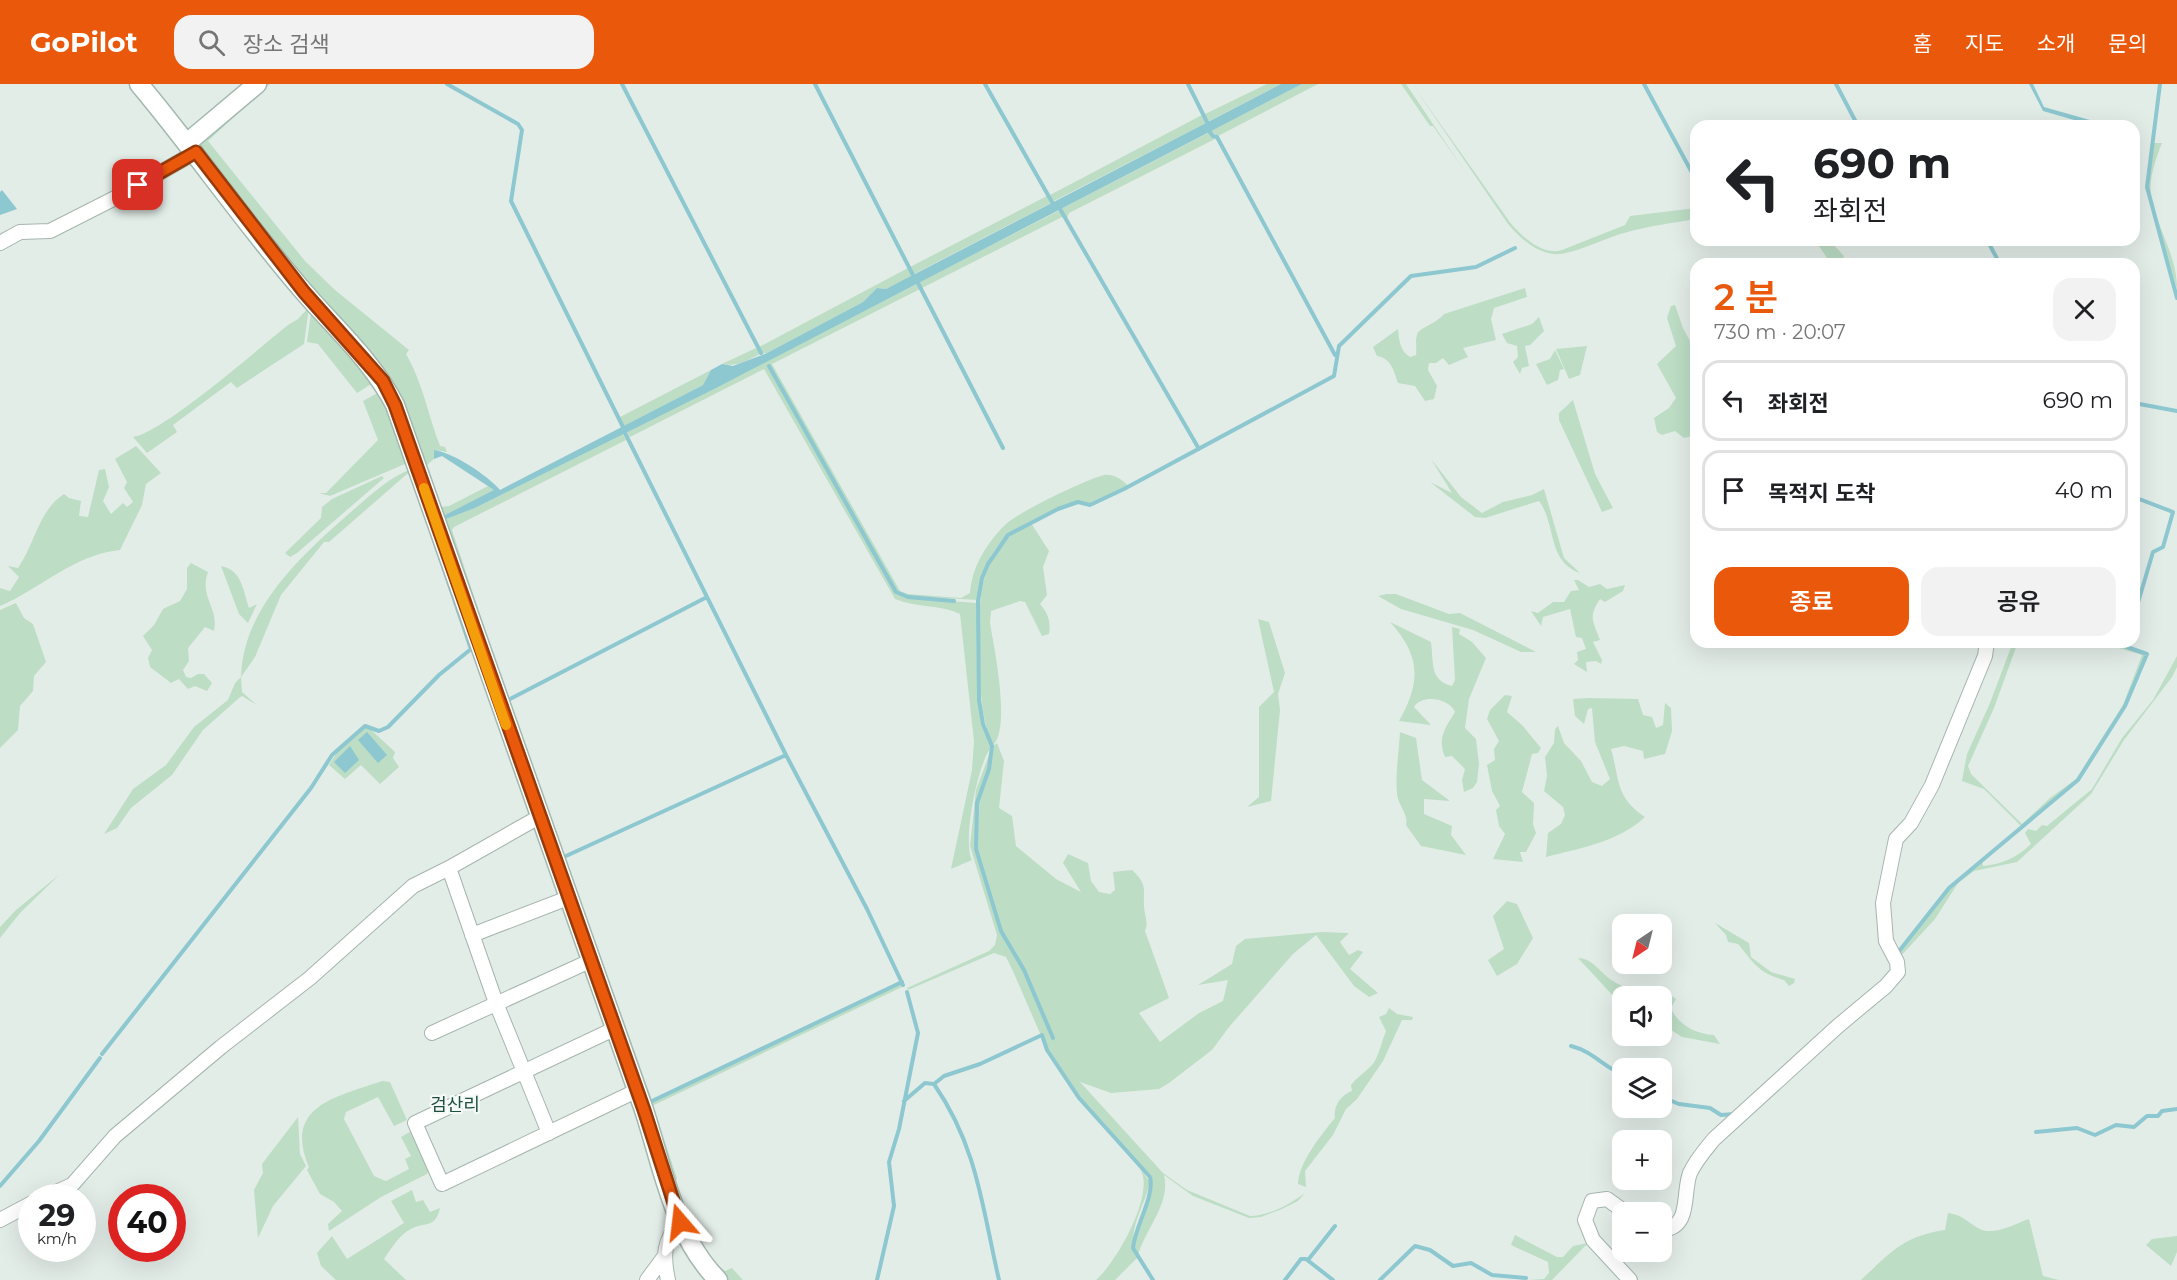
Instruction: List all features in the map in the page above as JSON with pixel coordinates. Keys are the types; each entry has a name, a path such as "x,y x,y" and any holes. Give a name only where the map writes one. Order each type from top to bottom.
{"street":[{"path":"139,84 192,147 304,292 359,353 387,389 399,415 680,1222 696,1255 718,1280"},
{"path":"0,243 21,232 50,231 119,196 192,147 257,84"},
{"path":"1672,1228 1678,1224 1686,1203 1689,1176 1698,1158 1714,1139 1838,1026 1886,986 1898,972 1897,962 1886,941 1883,903 1896,839 1911,824 1932,785 1956,731 1985,648"},
{"path":"73,1184 115,1137 221,1047 310,978 414,886 539,817"},
{"path":"448,868 496,1003 549,1133"},
{"path":"472,935 568,898"},
{"path":"432,1033 590,961"},
{"path":"614,1029 415,1123 442,1184 636,1091"},
{"path":"1612,1203 1607,1199 1592,1201 1585,1220 1593,1240 1612,1261"},
{"path":"0,1221 18,1211"},
{"path":"668,1280 664,1257 666,1242 680,1222"},
{"path":"647,1280 664,1257"},
{"path":"1613,1262 1630,1280"}],"green space":[{"path":"259,84 270,84 208,141 305,261 335,290 409,350 406,354 421,388 440,446 445,447 447,452 435,450 436,457 424,468 439,507 449,506 488,486 495,490 439,518 441,521 475,508 623,434 626,440 452,530 509,702 652,1100 648,1104 901,984 902,987 654,1105 645,1106 397,404 382,377 296,277 195,149 204,132"},
{"path":"1267,84 1281,84 1209,121 1205,114"},
{"path":"1302,84 1318,84 1218,136 1211,131"},
{"path":"1401,84 1406,84 1464,170 1433,126 1430,126"},
{"path":"1412,84 1512,225 1534,245 1548,250 1562,250 1625,225 1630,216 1690,209 1690,220 1616,235 1560,254 1546,253 1534,247 1522,239 1508,224"},
{"path":"1202,115 1206,123 1054,201 1050,195"},
{"path":"1210,132 1212,137 1217,138 1069,213 1067,219 1061,209"},
{"path":"2154,143 2162,143 2152,174 2153,205 2148,187"},
{"path":"193,155 309,307 191,161"},
{"path":"1047,196 1051,203 914,274 910,267"},
{"path":"1060,210 1064,216 922,288 919,282"},
{"path":"2155,210 2174,263 2177,289"},
{"path":"1819,246 1835,246 1844,256 1843,258 1827,258"},
{"path":"908,268 912,276 886,289 877,288 863,302 767,353 762,353 759,347"},
{"path":"917,284 920,289 772,364 900,591 908,594 961,598 970,593 977,565 986,548 998,532 1012,520 1052,497 1104,475 1111,475 1128,486 1089,505 1077,503 1061,507 1017,529 1006,538 991,557 985,569 978,600 908,596 897,591 891,583 769,366 896,593 908,598 977,603 979,694 981,711 992,746 982,768 973,802 969,837 969,851 972,860 951,869 972,770 974,741 960,614 895,599 764,369 630,437 627,432"},
{"path":"1525,288 1527,297 1494,308 1491,319 1496,340 1463,348 1468,357 1449,365 1443,358 1436,363 1429,363 1428,370 1437,386 1434,399 1425,401 1415,386 1398,383 1391,366 1386,359 1377,356 1373,347 1398,329 1404,352 1410,357 1416,355 1418,332 1444,314"},
{"path":"312,305 376,381 357,393 318,344 307,342"},
{"path":"1675,305 1690,341 1690,436 1684,438 1675,431 1662,435 1657,432 1654,418 1669,408 1676,398 1657,364 1676,346 1667,318 1671,306"},
{"path":"309,307 304,344 237,388 231,382 173,425 177,432 147,453 133,437 166,421 188,405 298,319"},
{"path":"1539,317 1544,331 1530,345 1525,346 1529,366 1522,368 1520,374 1513,362 1518,357 1517,346 1507,343 1502,334 1532,324"},
{"path":"1587,346 1580,375 1569,379 1556,349"},
{"path":"756,348 760,354 751,359 737,364 722,364"},
{"path":"1555,350 1564,369 1560,370 1558,380 1547,385 1536,364 1550,359"},
{"path":"711,370 703,385 624,426 620,417"},
{"path":"383,390 408,459 405,464 330,496 319,493 326,493 378,440 363,401"},
{"path":"1573,400 1595,474 1613,508 1602,512 1559,420 1559,413"},
{"path":"136,446 161,473 146,484 142,505 120,550 87,558 72,565 0,606 0,588 10,591 19,577 8,566 18,568 48,509 55,501 64,494 81,501 79,516 88,517 99,470 105,469 109,487 103,501 111,514 123,503 127,507 133,502 124,488 127,482 115,459"},
{"path":"1431,459 1461,497 1482,513 1503,502 1532,495 1544,489 1564,558 1580,573 1569,568 1562,560 1539,501 1485,518 1475,517 1430,482 1452,493"},
{"path":"415,468 534,818 529,816 414,475 407,474 329,542 324,542 281,595 255,657 241,677 244,652 252,628 264,605 279,584 314,545 367,498 389,481"},
{"path":"382,476 384,478 297,553 290,557 285,553 321,518 322,507 332,499"},
{"path":"1031,523 1049,551 1043,567 1047,595 1040,604 1048,618 1049,634 1042,636 1025,602 1020,601 991,611 990,623 1001,705 1001,722 993,745 985,722 980,679 980,615 984,578 999,547 1013,534"},
{"path":"191,563 208,572 206,589 215,623 214,631 205,627 188,648 189,661 183,670 186,677 191,678 204,674 212,683 207,691 195,686 188,689 179,679 171,683 150,667 148,658 152,650 143,636 154,625 163,609 180,601 187,589 187,568"},
{"path":"221,566 228,568 238,576 249,608 257,604 248,623 239,614"},
{"path":"1574,580 1589,587 1600,584 1607,589 1625,585 1623,591 1605,602 1600,599 1594,610 1593,619 1600,640 1593,642 1602,660 1601,664 1596,661 1586,662 1587,672 1574,664 1578,660 1577,652 1586,649 1582,638 1576,637 1570,609 1543,617 1541,626 1531,611 1538,613 1553,602 1564,602 1571,591 1579,590"},
{"path":"1396,594 1449,614 1460,613 1536,652 1521,652 1473,630 1401,609 1378,596"},
{"path":"16,603 24,618 33,624 46,662 34,676 33,691 20,706 18,730 0,748 0,610"},
{"path":"1258,619 1269,622 1285,673 1278,694 1280,710 1271,801 1247,807 1259,797 1259,707 1274,692"},
{"path":"1390,622 1431,642 1436,675 1439,680 1452,686 1455,680 1452,627 1460,629 1459,634 1472,642 1486,658 1469,699 1465,728 1476,739 1479,764 1477,782 1473,788 1464,792 1462,780 1465,769 1452,756 1445,757 1443,751 1443,734 1455,712 1452,707 1435,699 1423,700 1414,707 1431,725 1399,721 1411,694 1414,670 1408,646"},
{"path":"2011,648 2016,648 1994,708 1968,766 1971,774 2022,824 2050,798 2076,779 2123,705 2142,655 2119,648 2146,654 2124,706 2078,780 2022,827 1984,789 1962,781 1967,754 1990,703"},
{"path":"2177,656 2177,667 2172,677 2124,740 2091,794 2017,862 1974,871 1958,883 1935,919 1899,958 1896,956 1950,888 1982,860 1983,866 1990,865 2009,860 2020,853 2031,844 2025,833 2028,829 2036,831 2042,825 2047,826 2092,789 2122,738 2153,700"},
{"path":"241,677 242,692 257,705 242,696 239,698 203,730 172,775 131,808 117,828 104,834 133,789 166,765 194,727 228,700 235,683"},
{"path":"1505,695 1512,696 1507,712 1522,725 1541,748 1538,753 1532,754 1522,792 1534,803 1533,824 1536,833 1526,852 1520,852 1523,862 1493,859 1505,834 1499,826 1496,810 1500,806 1492,791 1487,765 1495,760 1494,749 1499,741 1487,719 1490,710"},
{"path":"1573,699 1638,699 1643,715 1652,717 1656,728 1663,725 1665,703 1671,708 1672,731 1665,754 1644,759 1643,751 1624,746 1611,749 1623,795 1635,810 1645,817 1623,833 1611,838 1546,857 1548,833 1561,824 1565,815 1563,807 1544,791 1547,776 1545,757 1554,743 1555,729 1558,726 1564,743 1581,761 1592,782 1602,786 1610,779 1595,742 1592,708 1588,709 1584,724 1575,716"},
{"path":"367,726 395,752 393,758 399,767 380,784 361,765 345,779 329,765 339,749"},
{"path":"1400,732 1416,738 1422,780 1450,801 1424,799 1424,814 1452,826 1451,835 1466,855 1421,846 1406,825 1406,817 1397,794"},
{"path":"997,743 1004,761 999,808 1012,816 1016,846 1056,879 1081,892 1063,863 1068,854 1088,863 1091,881 1099,892 1110,894 1115,890 1113,872 1132,870 1143,883 1145,931 1169,998 1139,1013 1160,1042 1199,1013 1223,1001 1228,980 1198,985 1232,964 1236,946 1245,939 1322,932 1349,933 1340,942 1349,955 1358,950 1363,952 1350,969 1378,993 1369,997 1354,986 1316,935 1293,954 1229,1027 1212,1050 1169,1083 1159,1089 1111,1093 1080,1082 1163,1173 1187,1190 1250,1216 1279,1209 1305,1193 1298,1201 1261,1217 1249,1218 1193,1196 1164,1175 1164,1196 1138,1255 1134,1245 1135,1235 1152,1186 1151,1176 1090,1111 1058,1068 1006,957 994,953 908,990 907,988 989,951 995,945 997,935 970,846 976,790 992,747 988,769 976,803 975,849 1001,931 1023,970 1054,1038 1024,969 1002,931 977,849 978,803 990,769 993,746"},
{"path":"60,874 20,913 0,938 0,927 16,910"},
{"path":"1507,901 1517,904 1533,938 1517,964 1497,976 1488,960 1504,949 1493,916"},
{"path":"1715,923 1749,943 1751,957 1771,972 1795,979 1794,983 1789,986 1784,980 1762,971 1738,944 1728,942 1726,935"},
{"path":"1578,958 1593,963 1609,978 1622,986 1612,986 1612,995"},
{"path":"1389,1008 1397,1014 1413,1017 1412,1020 1402,1020 1383,1061 1357,1099 1346,1109 1333,1135 1305,1171 1306,1187 1298,1184 1306,1158 1335,1118 1335,1109 1339,1102 1344,1095 1352,1091 1351,1085 1356,1079 1373,1064 1386,1031 1379,1017 1386,1014"},
{"path":"1672,1010 1688,1028 1714,1035 1720,1044 1682,1037 1672,1030"},
{"path":"382,1081 390,1082 407,1120 394,1126 378,1097 346,1112 344,1119 374,1176 386,1181 409,1169 405,1159 411,1156 401,1137 413,1130 430,1167 427,1174 381,1197 329,1231 328,1224 342,1211 334,1202 320,1194 307,1170 309,1167 303,1146 303,1130 309,1117 318,1107 332,1099"},
{"path":"654,1109 694,1230 715,1262 725,1271 732,1268 743,1280 722,1280 693,1246 649,1111"},
{"path":"298,1117 300,1154 306,1166 273,1206 258,1238 254,1190 263,1173 262,1164"},
{"path":"1139,1168 1150,1182 1134,1229 1134,1248 1138,1257 1115,1280 1096,1280 1113,1260 1136,1216 1144,1188 1143,1176"},
{"path":"412,1190 416,1202 423,1200 430,1212 440,1208 432,1222 416,1227 403,1235 384,1259 406,1280 336,1280 321,1266 317,1253 332,1236 347,1259 404,1223 391,1201"},
{"path":"1948,1213 1961,1217 1978,1228 1990,1231 2004,1229 2029,1219 2043,1276 2059,1280 1861,1280 1889,1254 1908,1241 1945,1230"},
{"path":"1515,1235 1557,1257 1563,1257 1573,1246 1588,1243 1552,1280 1529,1280 1544,1279 1549,1273 1548,1262 1511,1245"},
{"path":"2177,1236 2177,1252 2171,1266 2146,1245 2152,1239"}],"water":[{"path":"1281,84 1302,84 716,388 475,508 441,521 439,518 494,490 442,456 434,459 434,450 451,455 470,466 500,490 703,385 711,370 722,364 733,366 767,353 863,302 877,288 886,289"},
{"path":"2029,84 2033,84 2044,107 2090,120 2074,120 2043,111"},
{"path":"2,190 17,209 0,215 0,192"},
{"path":"367,732 387,755 378,763 358,740"},
{"path":"350,746 359,760 345,773 334,762"}],"waterway":[{"path":"447,84 518,124 522,130 511,201 623,427"},
{"path":"622,84 761,353"},
{"path":"815,84 913,275"},
{"path":"985,84 1052,202"},
{"path":"1188,84 1207,122"},
{"path":"1644,84 1690,169"},
{"path":"1836,84 1855,120"},
{"path":"2160,84 2147,187 2177,298"},
{"path":"1210,132 1217,137 1335,355"},
{"path":"1060,209 1199,449"},
{"path":"1990,246 1997,258"},
{"path":"1053,1038 1024,970 1001,931 976,849 977,803 989,769 992,746 983,724 979,700 978,601 982,578 988,564 1008,535 1058,509 1078,502 1090,505 1124,489 1334,376 1339,346 1411,276 1476,267 1515,248"},
{"path":"918,283 1003,448"},
{"path":"769,366 896,592 908,597 954,601"},
{"path":"2140,404 2177,411"},
{"path":"625,433 786,755 867,909 903,985"},
{"path":"2140,499 2173,512 2163,547 2153,552 2140,596"},
{"path":"102,1054 311,788 332,755 365,726 379,731 388,727 439,675 471,649 432,534"},
{"path":"510,699 707,597"},
{"path":"1896,955 1949,888 2078,780 2125,706 2147,654 2130,648"},
{"path":"566,856 786,755"},
{"path":"650,1102 902,982"},
{"path":"877,1280 894,1206 889,1162 899,1129 918,1033 907,992"},
{"path":"904,1101 925,1083 934,1084 944,1076 980,1064 1042,1035 1047,1050 1079,1098 1150,1177 1150,1193 1133,1248 1153,1280"},
{"path":"1571,1046 1612,1069"},
{"path":"0,1186 39,1141 100,1058"},
{"path":"934,1084 960,1131 977,1179 999,1280"},
{"path":"1672,1101 1710,1108 1721,1115 1735,1114"},
{"path":"2036,1132 2077,1128 2095,1135 2116,1125 2134,1127 2147,1116 2158,1116 2162,1111 2177,1109"},
{"path":"1308,1260 1335,1226"},
{"path":"1380,1280 1415,1246 1430,1250 1453,1266 1471,1263 1492,1275 1526,1278"},
{"path":"1285,1280 1301,1259 1306,1259 1333,1280"}],"slow traffic":[{"path":"424,488 506,725"}],"district":[{"name":"검산리","path":"455,1105"}],"route":[{"path":"138,185 196,152 304,292 383,381 395,405 644,1110 680,1222"}]}
